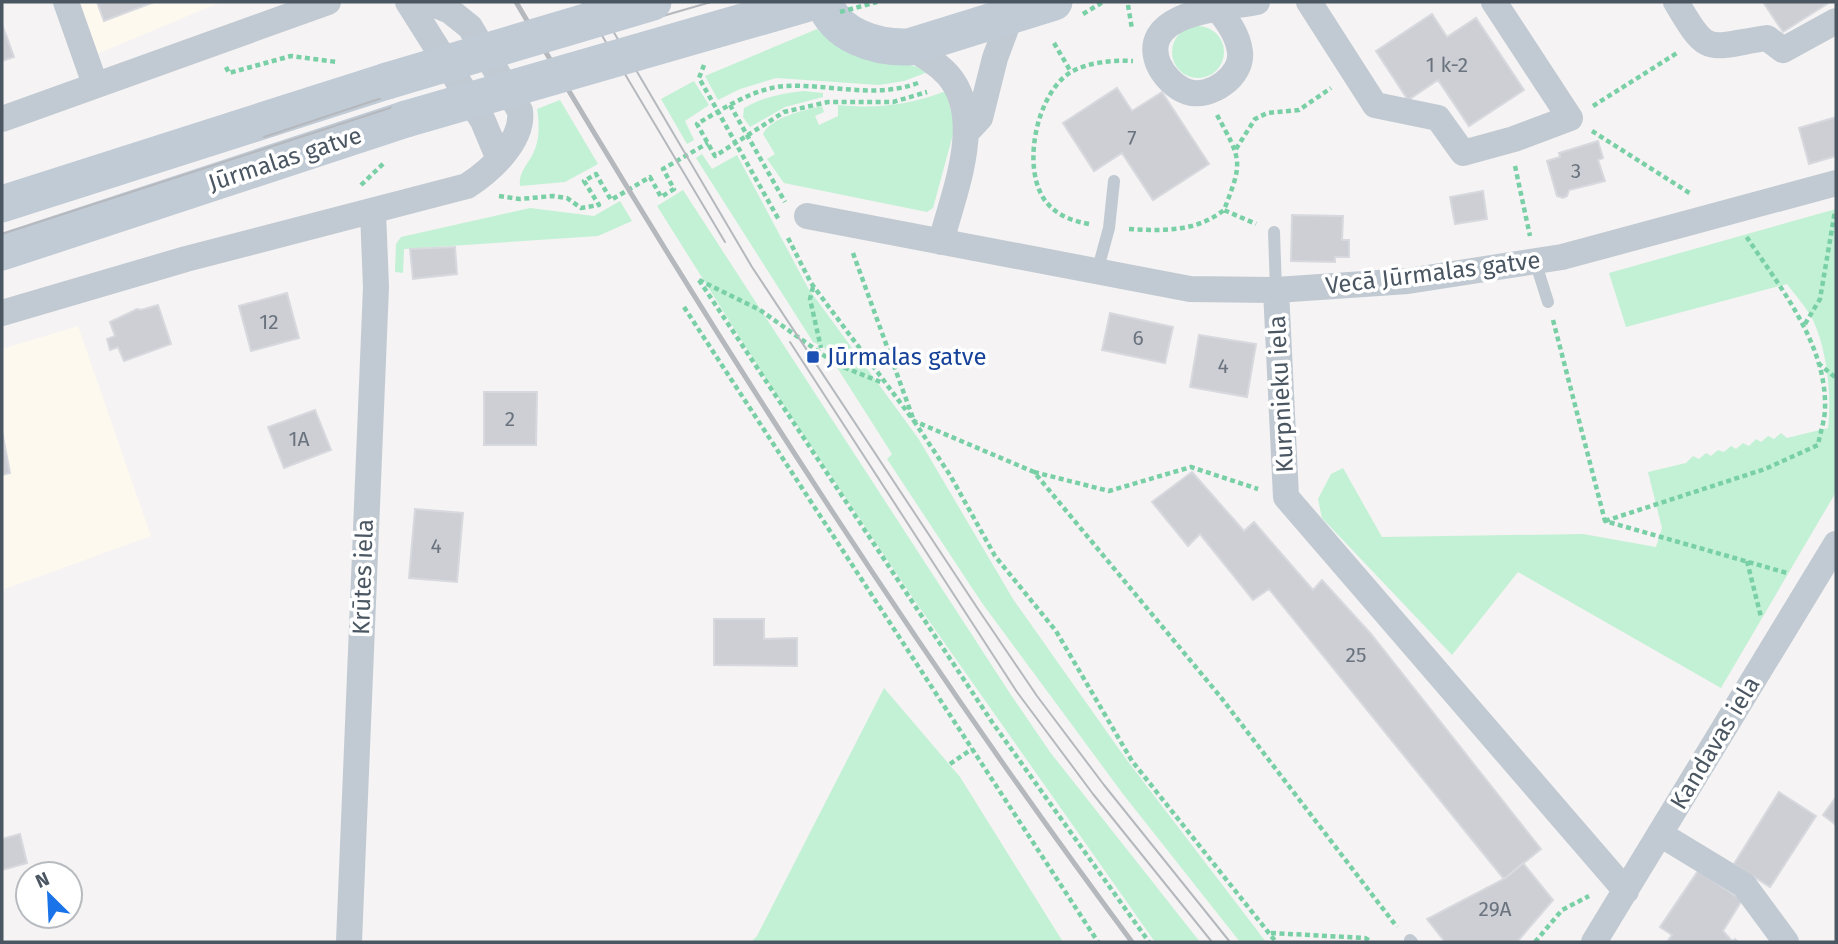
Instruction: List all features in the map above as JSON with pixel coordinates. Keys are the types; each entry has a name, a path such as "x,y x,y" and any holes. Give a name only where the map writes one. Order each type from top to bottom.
{"main road":[{"name":"Jūrmalas gatve","path":"2,204 387,80 653,2"},
{"name":"Jūrmalas gatve","path":"2,252 406,119 812,2"},
{"path":"824,2 843,27 856,37 891,47 908,47 1054,2"}],"street":[{"path":"66,2 95,84"},
{"path":"2,119 328,2"},
{"path":"408,2 484,121 498,157"},
{"path":"2,313 186,260 467,186 486,173 514,139 522,123 520,111 470,27 450,11 428,2"},
{"path":"1217,9 1234,33 1241,54 1236,70 1224,84 1206,92 1191,93 1178,88 1158,62 1156,47 1161,32 1173,21 1191,13 1257,2"},
{"path":"1309,2 1375,104 1438,118 1462,153 1514,139 1570,118 1494,2"},
{"path":"1676,2 1698,39 1710,47 1768,38 1783,50 1836,21"},
{"path":"966,133 980,118 995,58 1010,15"},
{"path":"908,47 929,58 954,82 961,97 966,133 941,242"},
{"name":"Vecā Jūrmalas gatve","path":"807,216 1190,289 1276,290 1408,281 1562,257 1836,183"},
{"name":"Krūtes iela","path":"349,942 376,288 373,212"},
{"name":"Kurpnieku iela","path":"1276,290 1286,497"},
{"path":"1286,497 1626,891"},
{"name":"Kandavas iela","path":"1594,942 1836,544"},
{"path":"1660,834 1744,885 1786,942"}],"lane":[{"path":"1097,272 1109,228 1114,181"},
{"path":"1274,232 1276,290"},
{"path":"1535,261 1548,302"}],"path":[{"path":"1570,118 1621,91 1698,39"},
{"path":"1054,43 1071,72"},
{"path":"229,73 290,56 342,62"},
{"path":"1158,62 1107,60 1071,72 1054,86 1038,118 1033,159 1046,203 1068,220 1109,228 1173,231 1212,219 1224,211 1240,170 1236,150 1206,92"},
{"path":"1236,150 1255,119 1267,113 1299,110 1354,72"},
{"path":"520,199 567,198 581,208 590,208 599,205 583,181 596,174 611,200 650,177 661,197 674,189 663,169 708,143 715,156 748,138 785,112 810,104 893,102 954,82"},
{"path":"706,90 813,286 914,421 950,475 995,556 1056,631 1132,761 1276,942"},
{"path":"730,105 788,206 797,215 807,216"},
{"path":"1570,118 1726,213 1805,324 1817,362 1825,407 1818,445 1765,469 1605,521"},
{"path":"1514,139 1516,177 1535,261"},
{"path":"355,191 392,155"},
{"path":"1805,324 1820,299 1836,203"},
{"path":"1224,211 1274,232"},
{"path":"842,222 914,421 1034,472 1109,491 1191,467 1286,497"},
{"path":"883,383 836,364 760,310 699,280 985,711 1149,942"},
{"path":"813,286 810,299 821,348"},
{"path":"1548,302 1605,521"},
{"path":"684,307 1098,942"},
{"path":"1817,362 1836,378"},
{"path":"1034,472 1219,695 1393,923 1411,941"},
{"path":"1605,521 1747,560 1813,584"},
{"path":"1747,560 1771,651"},
{"path":"950,764 972,749"},
{"path":"1535,942 1562,910 1596,892"},
{"path":"1270,933 1365,938 1372,942"}],"shaded area":[{"path":"77,2 221,2 97,54"},
{"path":"78,326 151,536 2,590 2,349"}],"green space":[{"path":"1198,26 1217,33 1224,52 1217,71 1198,78 1179,71 1172,52 1179,33"},
{"path":"817,29 836,45 858,56 911,65 928,72 904,81 879,85 776,78 740,89 718,100 705,76"},
{"path":"694,81 709,105 685,121 694,140 687,144 661,99"},
{"path":"804,91 823,93 823,97 785,107 750,127 743,117 744,108 758,101"},
{"path":"946,91 955,127 933,208 927,212 784,183 767,159 775,154 763,134 773,123 789,115 822,106 824,112 815,116 819,125 838,116 838,105 893,105"},
{"path":"560,100 598,164 565,182 520,186 523,171 537,144 537,109"},
{"path":"702,154 712,169 737,155 808,288 918,438 1013,599 1126,759 1266,942 1240,942 1123,794 982,603 887,459 892,454 824,347 813,342 696,158"},
{"path":"683,190 1050,752 1200,942 1155,942 915,601 764,376 657,206"},
{"path":"620,201 632,221 598,236 404,249 403,273 395,272 396,244 401,237 530,208 594,216"},
{"path":"1836,209 1836,492 1721,688 1518,572 1452,655 1322,518 1318,499 1331,474 1343,468 1382,537 1583,534 1656,547 1662,528 1648,472 1686,463 1693,456 1699,459 1706,453 1711,456 1718,450 1724,452 1731,446 1736,449 1743,443 1749,446 1756,439 1761,442 1768,436 1774,439 1781,433 1787,438 1828,428 1829,387 1825,359 1813,320 1787,284 1626,327 1609,273"},
{"path":"884,688 960,777 1063,942 751,942 757,936"}],"building":[{"path":"97,2 154,2 104,21"},
{"path":"1763,2 1830,2 1783,32"},
{"path":"1432,14 1447,37 1476,18 1524,90 1469,126 1438,80 1408,100 1376,51"},
{"path":"2,24 14,57 2,61"},
{"path":"1117,88 1132,111 1162,92 1209,164 1153,200 1122,153 1094,171 1063,123"},
{"path":"1836,117 1836,156 1809,164 1799,128"},
{"path":"1598,141 1603,158 1598,160 1605,181 1569,190 1563,198 1557,196 1547,161 1560,157 1559,153"},
{"path":"1483,191 1487,219 1455,224 1450,197"},
{"path":"1292,215 1343,216 1342,240 1349,240 1349,257 1335,257 1335,262 1291,261"},
{"path":"455,247 457,274 413,279 410,249"},
{"path":"287,293 299,338 251,351 239,306"},
{"path":"158,305 171,344 124,361 118,347 110,350 107,339 115,336 110,322 137,309"},
{"path":"1110,313 1173,327 1165,363 1102,350"},
{"path":"1199,335 1256,344 1247,397 1190,387"},
{"path":"484,392 537,392 536,445 484,445"},
{"path":"315,410 331,450 284,468 268,427"},
{"path":"2,431 10,473 2,475"},
{"path":"1192,472 1244,531 1254,522 1313,590 1322,580 1371,634 1541,849 1504,879 1269,589 1253,600 1200,534 1188,546 1152,502"},
{"path":"415,509 463,513 457,582 409,578"},
{"path":"714,619 764,619 764,639 797,638 797,666 714,665"},
{"path":"1779,792 1816,816 1770,887 1734,864"},
{"path":"1836,797 1836,825 1823,815"},
{"path":"20,834 26,860 14,860 14,867 2,870 2,839"},
{"path":"1523,863 1553,900 1517,942 1445,942 1427,919 1504,879"},
{"path":"1698,871 1742,900 1723,931 1732,941 1735,939 1738,942 1667,942 1672,935 1660,927"}],"tram line":[{"path":"582,2 725,242"},
{"path":"596,2 752,267 978,609 1037,696 1104,785 1230,942"},
{"path":"264,137 394,94 711,2"},
{"path":"2,234 399,105 756,2"},
{"path":"790,342 1017,692 1093,794 1212,942"}],"railway":[{"path":"516,2 735,361 889,598 1132,942"}],"place":[{"name":"Jūrmalas gatve","path":"813,357"}]}
